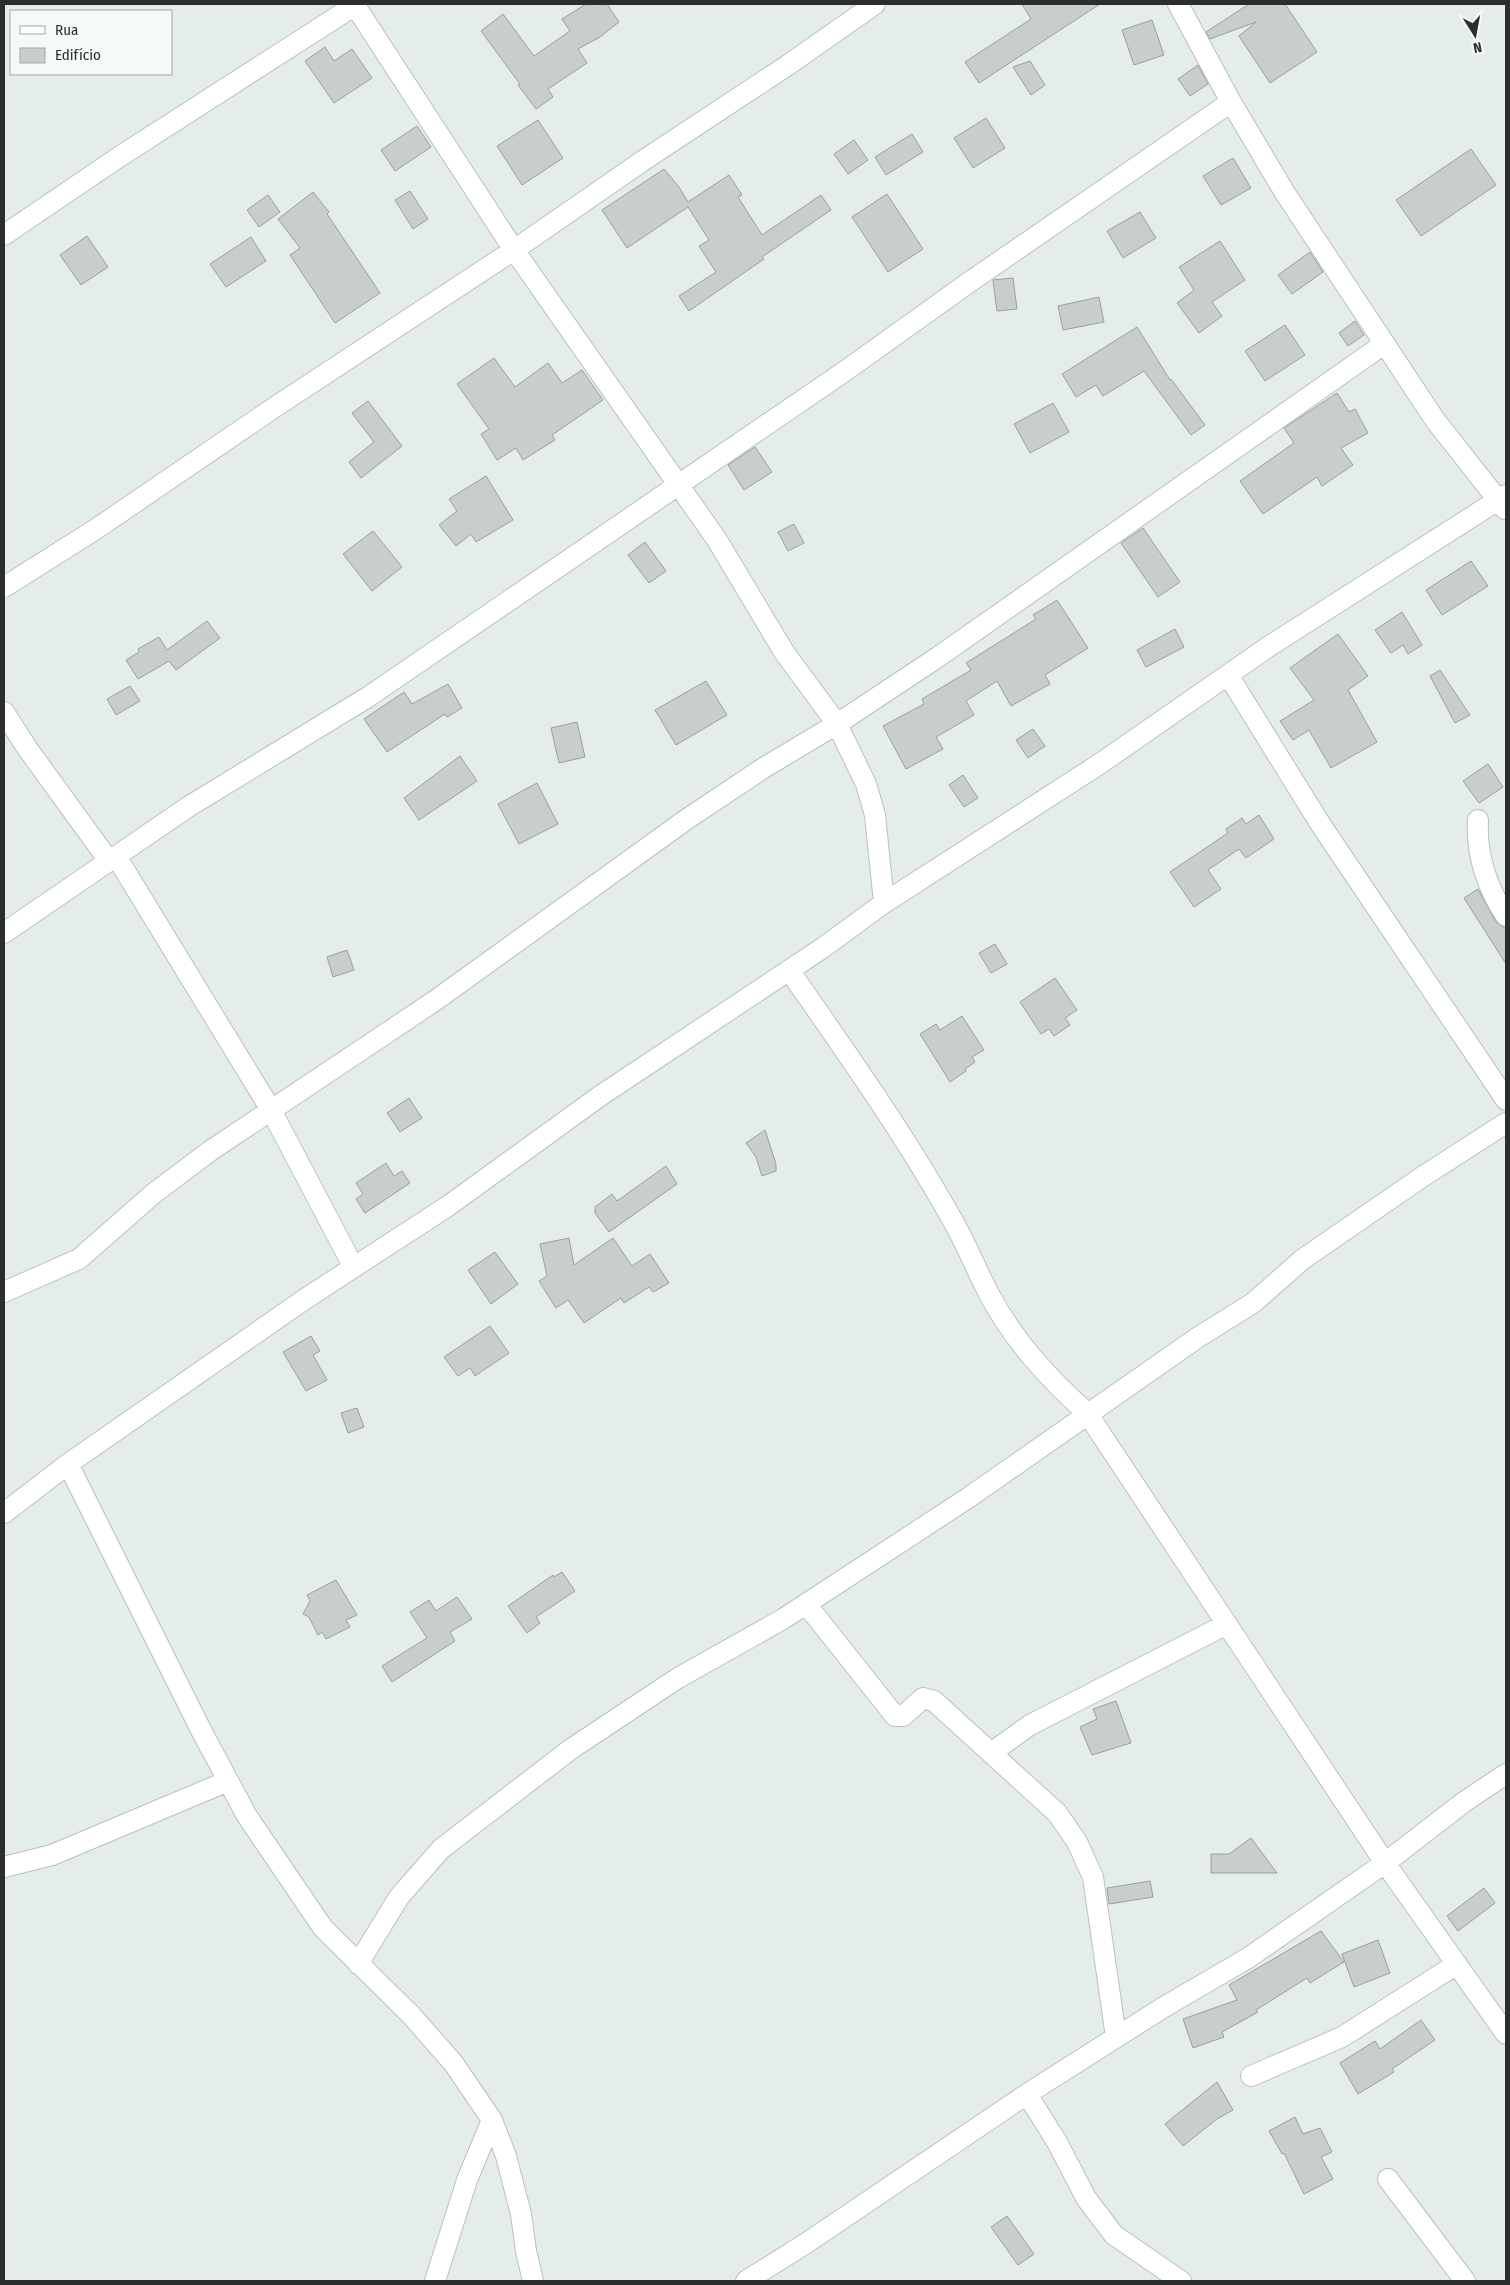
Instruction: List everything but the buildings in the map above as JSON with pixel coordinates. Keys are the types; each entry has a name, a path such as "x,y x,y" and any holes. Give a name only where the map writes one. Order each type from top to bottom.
{"street":[{"path":"4,235 119,157 355,4 514,250 717,540 784,652 837,724 866,784 875,815 884,903"},
{"path":"4,587 93,531 275,407 514,250 875,4"},
{"path":"4,1513 68,1464 353,1266 448,1206 600,1096 789,970 884,903 1102,763 1228,675 1503,502 1436,420 1285,193 1178,4"},
{"path":"4,933 188,807 368,697 848,369 971,281 1232,102"},
{"path":"4,1292 79,1259 153,1194 210,1151 436,1000 687,819 765,767 837,724 955,645 1384,344"},
{"path":"1228,675 1321,825 1506,1100"},
{"path":"4,712 27,748 113,858 271,1110 353,1266"},
{"path":"1478,820 1477,840 1483,867 1495,900 1506,916"},
{"path":"789,970 895,1126 958,1230 990,1296 1028,1355 1052,1382 1087,1413 1385,1863 1506,2034"},
{"path":"358,1964 399,1897 441,1849 484,1814 571,1749 678,1678 806,1604 968,1498 1087,1413 1197,1338 1253,1303 1303,1259 1506,1123"},
{"path":"68,1464 246,1816 322,1928 412,2016 454,2064 492,2120 506,2156 521,2214 532,2281"},
{"path":"806,1604 895,1716 903,1716 923,1698 928,1698 1057,1813 1077,1842 1093,1876 1116,2038"},
{"path":"991,1753 1030,1725 1227,1624"},
{"path":"746,2281 805,2244 1026,2094 1248,1958 1385,1863 1464,1802 1506,1774"},
{"path":"4,1867 52,1855 228,1781"},
{"path":"1252,2076 1342,2037 1457,1964"},
{"path":"1026,2094 1057,2142 1086,2198 1114,2235 1181,2281"},
{"path":"435,2281 467,2180 492,2120"},
{"path":"1388,2180 1465,2281"}]}
